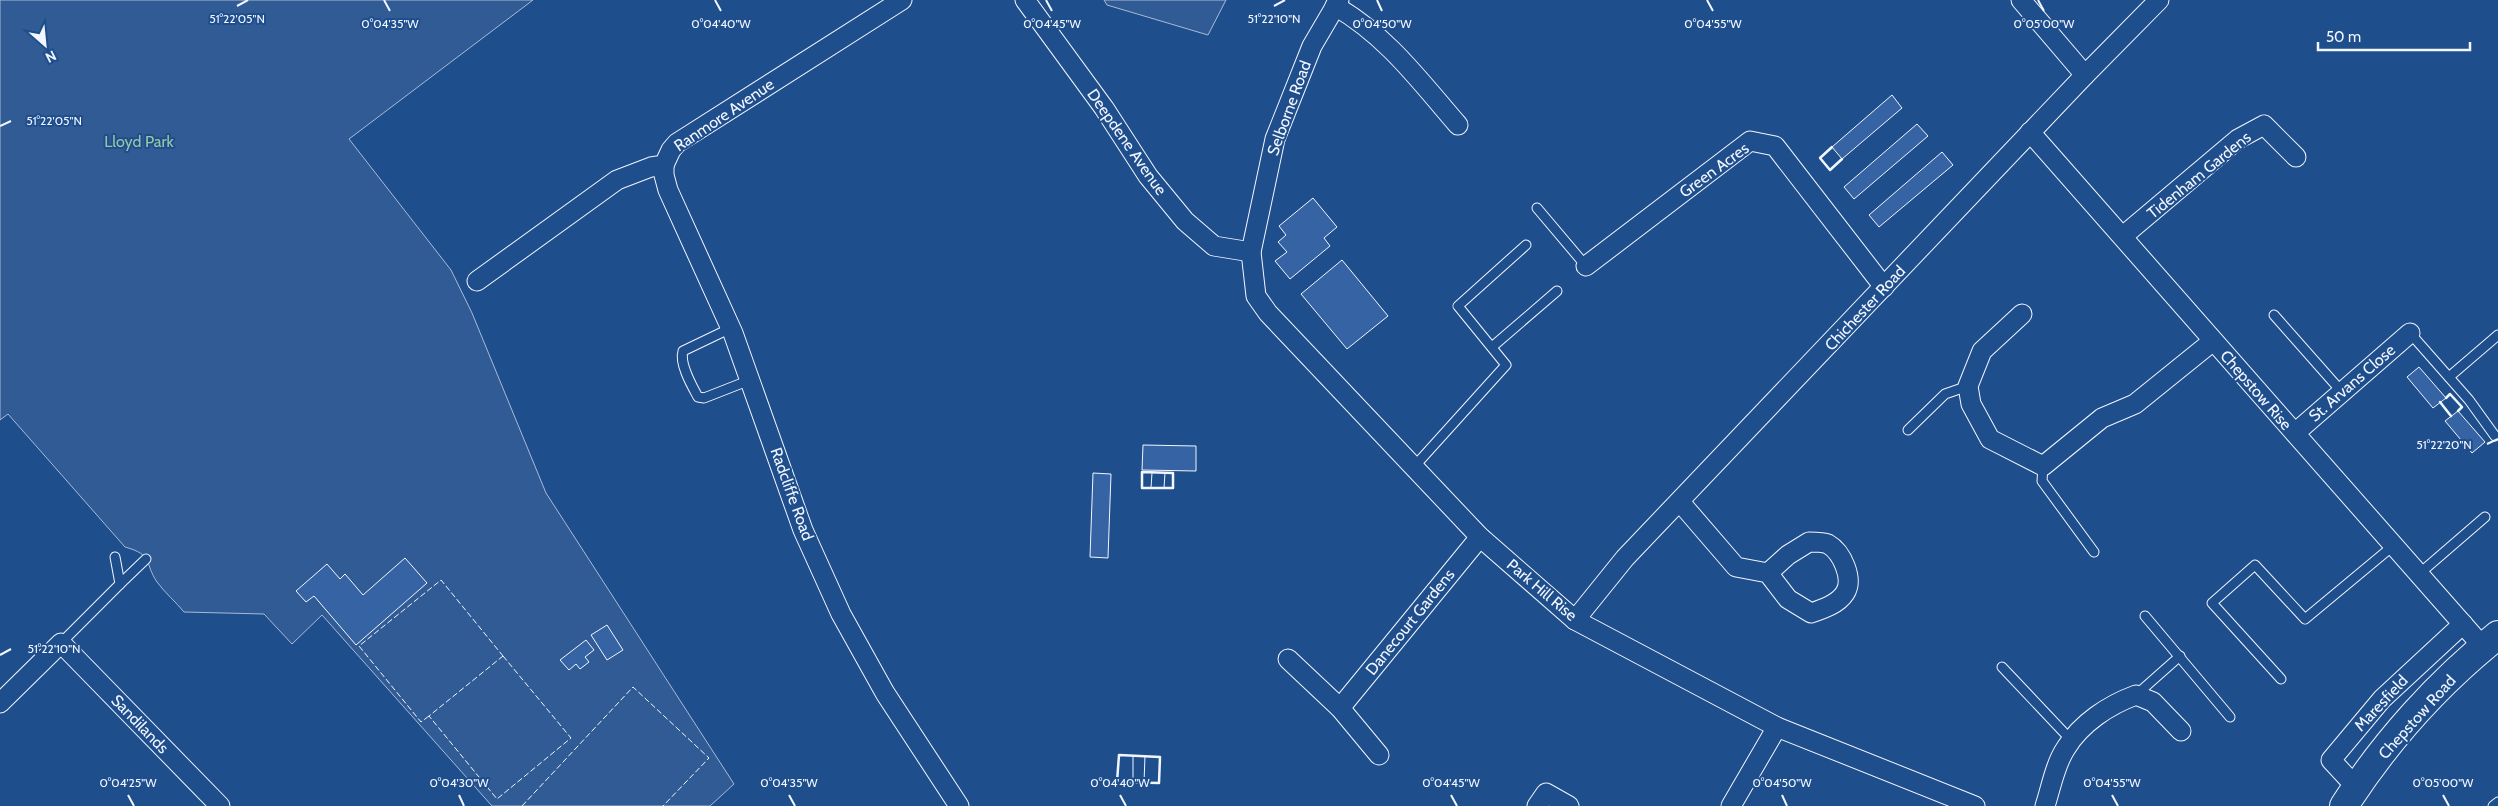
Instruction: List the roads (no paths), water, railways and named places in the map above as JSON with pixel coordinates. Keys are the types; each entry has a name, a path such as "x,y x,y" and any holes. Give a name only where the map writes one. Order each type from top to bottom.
{"highway":[{"name":"Chepstow Road","path":"2356,800 2392,741 2432,696 2493,647"}],"street":[{"name":"Ranmore Avenue","path":"477,281 617,180 664,164 677,144 902,0"},
{"name":"Deepdene Avenue","path":"1026,0 1104,108 1148,176 1185,221 1214,246 1251,252"},
{"path":"2021,0 2085,75"},
{"name":"Chichester Road","path":"1575,620 1625,558 2030,132 2159,0"},
{"name":"Selborne Road","path":"1251,252 1275,140 1312,46 1337,3"},
{"path":"1337,3 1372,30 1396,54 1458,125"},
{"name":"Tidenham Gardens","path":"2123,236 2238,139 2264,125 2296,157"},
{"name":"Chepstow Rise","path":"2030,132 2463,624 2493,647"},
{"name":"Green Acres","path":"1586,266 1750,142 1775,146 1884,287"},
{"name":"Radcliffe Road","path":"664,164 664,175 674,203 731,328 804,530 841,614 886,693 959,806"},
{"name":"Park Hill Rise","path":"1251,252 1256,296 1268,313 1413,469 1480,537 1575,620 1777,727 1974,806"},
{"path":"2022,314 1982,351 1968,386 1972,404 1990,439 2043,466 2102,418 2135,404 2213,341"},
{"name":"St. Arvans Close","path":"2295,433 2410,333"},
{"path":"1680,502 1736,567 1768,573"},
{"name":"Danecourt Gardens","path":"1340,708 1480,537"},
{"name":"Maresfield","path":"2356,800 2330,760 2382,699 2463,624"},
{"path":"0,703 61,643"},
{"name":"Sandilands","path":"61,643 220,806"},
{"path":"1288,658 1340,708 1379,755"},
{"path":"2045,806 2064,749 2077,732 2122,700 2136,695 2153,702 2181,731"},
{"path":"1731,806 1777,727"},
{"path":"1538,806 1546,793 1569,806"}],"lane":[{"path":"1537,208 1586,266"},
{"path":"1413,469 1506,365 1458,306 1526,245"},
{"path":"1492,347 1557,291"},
{"path":"2274,315 2342,392"},
{"path":"731,328 683,351 681,357 684,366 698,397 704,398 750,380"},
{"path":"2410,333 2469,400 2495,436"},
{"path":"2449,377 2498,336"},
{"path":"1908,430 1945,394 1968,386"},
{"path":"2043,466 2042,481 2050,495 2094,552"},
{"path":"2419,574 2485,517"},
{"path":"2282,679 2212,603 2255,565 2305,619 2394,544"},
{"path":"114,557 120,584"},
{"path":"61,643 146,559"},
{"path":"2145,616 2230,717"},
{"path":"2136,695 2180,656"},
{"path":"2002,667 2071,740"},
{"path":"2493,806 2498,802"}],"tram line":[{"path":"1151,488 1152,473"},
{"path":"1164,488 1165,473"},
{"path":"1133,756 1133,783"},
{"path":"1144,783 1145,756"}],"park label":[{"name":"Lloyd Park","path":"139,141"}]}
